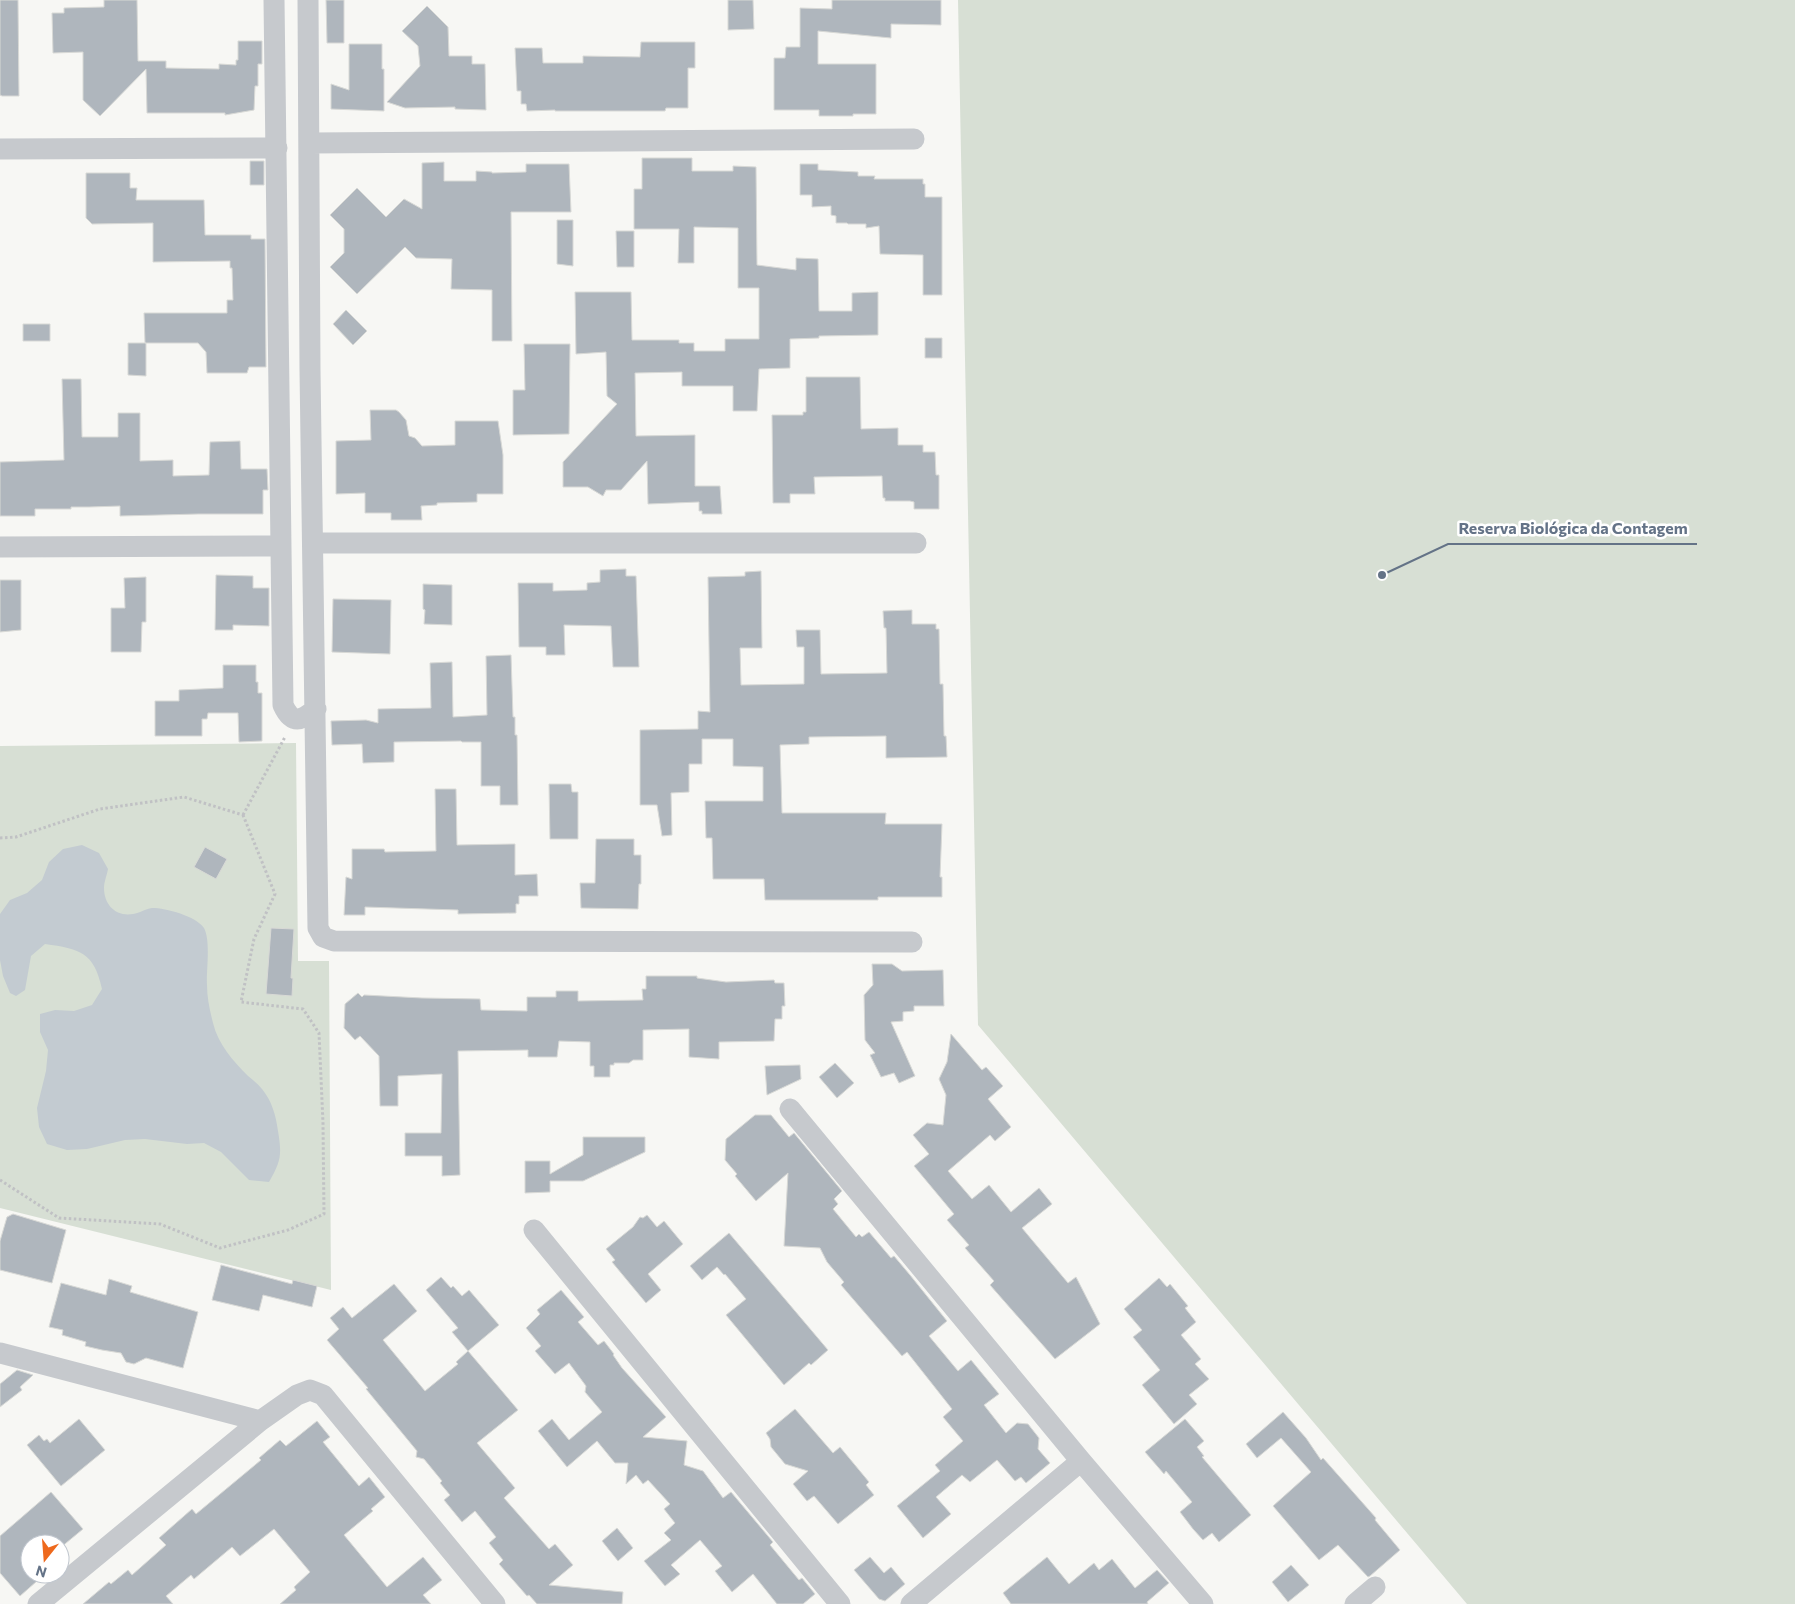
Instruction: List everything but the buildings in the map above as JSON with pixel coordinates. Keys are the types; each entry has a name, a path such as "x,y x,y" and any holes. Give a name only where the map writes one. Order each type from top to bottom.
{"street":[{"path":"274,0 280,340 283,705 288,716 294,719 302,718 316,710"},
{"path":"308,0 310,340 318,928 323,937 334,941 912,942"},
{"path":"309,143 914,139"},
{"path":"0,149 277,148"},
{"path":"280,340 310,340"},
{"path":"314,543 916,543"},
{"path":"0,547 282,546"},
{"path":"790,1109 1081,1461 1202,1604"},
{"path":"534,1230 840,1604"},
{"path":"0,1353 260,1421"},
{"path":"38,1604 260,1421 297,1395 310,1390 323,1395 484,1600"},
{"path":"911,1604 1081,1461"},
{"path":"1355,1604 1375,1587"}],"path":[{"path":"243,815 294,719"},
{"path":"0,838 16,837 100,809 184,798 243,815"},
{"path":"0,1180 60,1218 160,1224 220,1248 288,1230 324,1214 323,1123 319,1033 303,1009 241,1002 254,939 275,894 243,815"}],"shaded area":[{"path":"958,0 1795,0 1795,1604 1467,1604 978,1025"},
{"path":"296,743 298,961 329,961 331,1290 0,1208 0,746"},
{"path":"82,845 99,853 108,869 104,886 106,900 116,912 127,914 152,908 165,909 188,916 204,928 208,948 208,995 215,1031 222,1045 232,1058 259,1085 275,1114 280,1158 269,1182 249,1180 221,1152 204,1143 187,1144 145,1139 125,1140 87,1149 67,1150 47,1144 39,1127 37,1108 46,1071 48,1050 40,1032 40,1014 55,1010 74,1011 92,1005 102,989 95,967 84,954 68,948 45,944 31,956 25,990 16,996 10,993 3,976 0,960 0,914 10,900 27,893 42,880 49,862 63,849"}],"place":[{"name":"Reserva Biológica da Contagem","path":"1382,575"}]}
